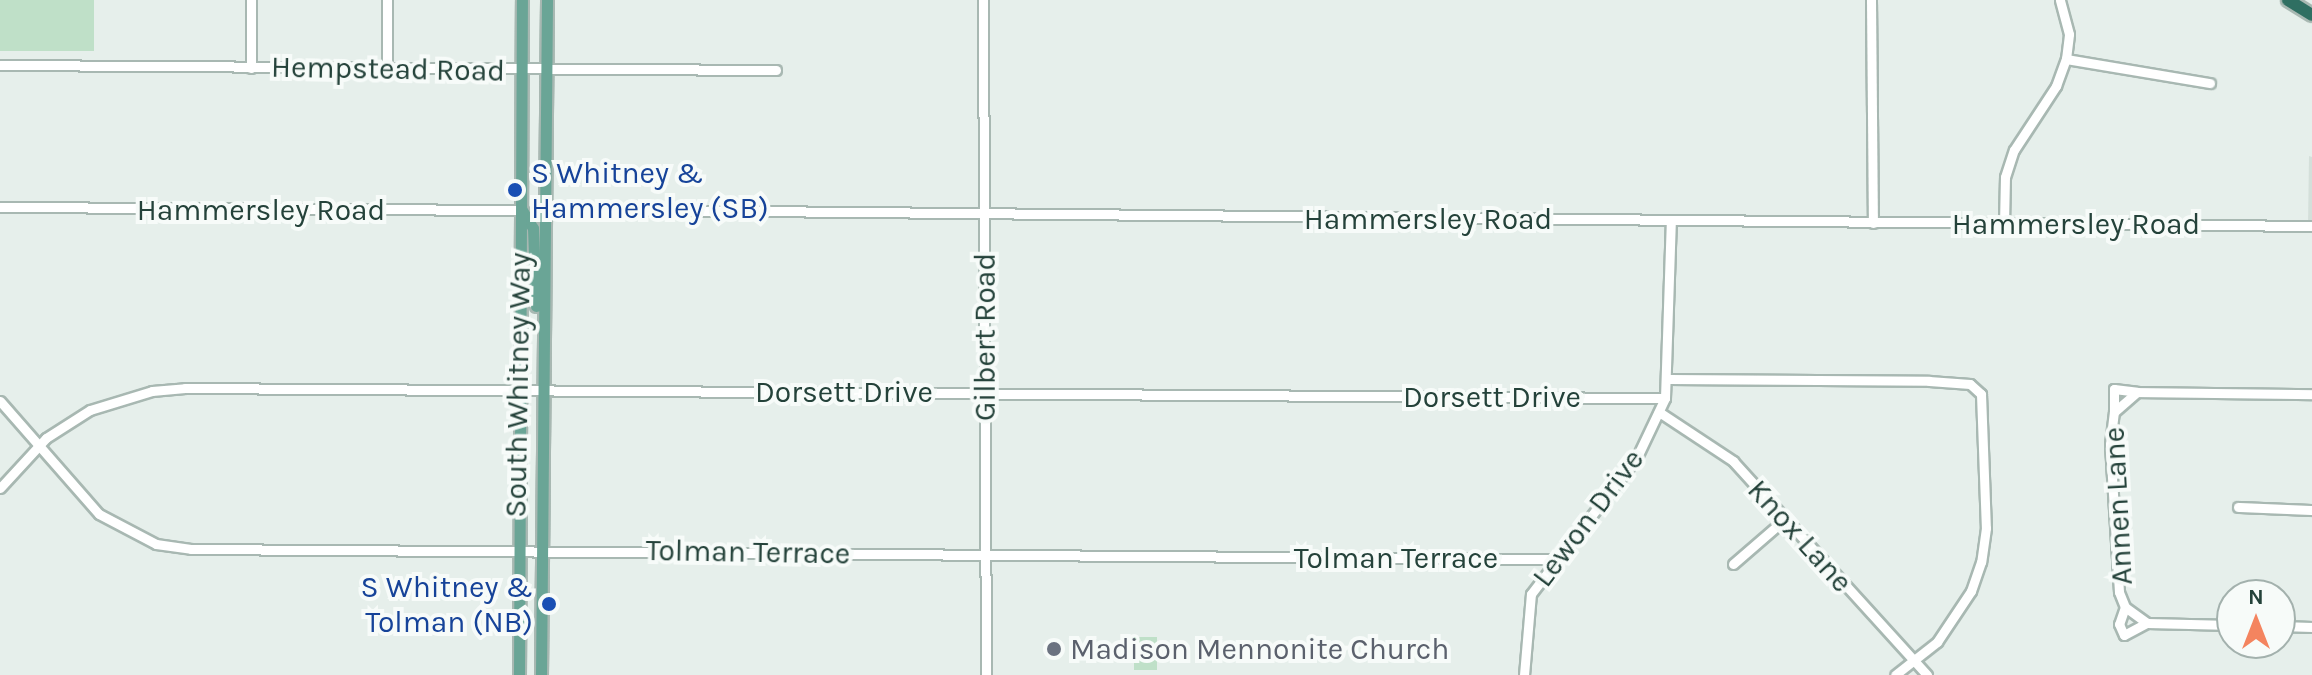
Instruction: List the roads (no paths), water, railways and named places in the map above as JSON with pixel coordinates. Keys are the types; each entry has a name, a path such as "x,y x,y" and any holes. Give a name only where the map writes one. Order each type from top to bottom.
{"highway":[{"path":"2288,0 2312,15"}],"main road":[{"name":"South Whitney Way","path":"519,675 522,0"},
{"name":"South Whitney Way","path":"541,675 541,389 547,0"},
{"path":"522,210 532,223 542,336"}],"street":[{"path":"251,0 251,68"},
{"path":"387,0 387,69"},
{"name":"Gilbert Road","path":"983,0 986,675"},
{"path":"1871,0 1873,223"},
{"path":"2004,224 2005,177 2014,150 2056,86 2066,59 2069,34 2060,0"},
{"path":"2066,59 2210,83"},
{"name":"Hempstead Road","path":"0,65 521,71 776,70"},
{"name":"Hammersley Road","path":"0,207 522,210"},
{"name":"Hammersley Road","path":"545,209 985,216 2312,226"},
{"name":"Lewon Drive","path":"1524,675 1531,594 1555,559 1637,457 1665,398 1669,379 1671,221"},
{"path":"1669,379 1929,381 1970,384 1976,389 1985,412 1986,528 1981,562 1956,616 1912,662 1895,675"},
{"name":"Dorsett Drive","path":"0,488 38,445 90,410 152,391 541,389 1665,398"},
{"name":"Annen Lane","path":"2147,623 2125,607 2119,592 2110,444 2114,389 2133,395 2312,394"},
{"name":"Tolman Terrace","path":"0,401 99,514 156,544 191,549 1555,559"},
{"name":"Knox Lane","path":"1659,412 1733,461 1927,675"},
{"path":"2238,507 2312,510"},
{"path":"1733,564 1785,519"},
{"path":"2125,607 2119,624 2124,635 2147,623 2216,625"}],"place":[{"name":"S Whitney & Hammersley (SB)","path":"515,190"},
{"name":"S Whitney & Tolman (NB)","path":"549,604"},
{"name":"Madison Mennonite Church","path":"1054,649"}]}
